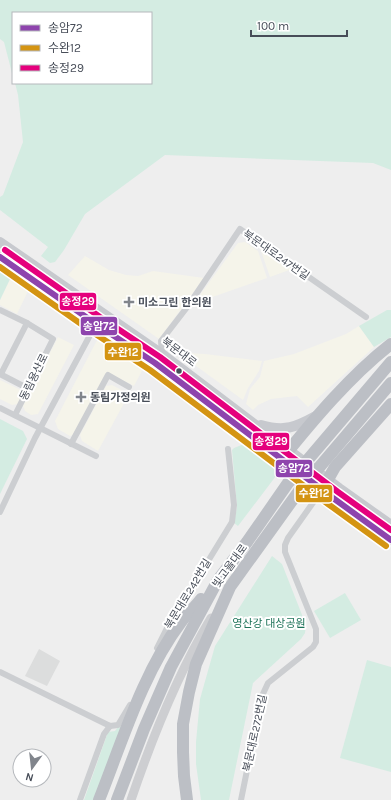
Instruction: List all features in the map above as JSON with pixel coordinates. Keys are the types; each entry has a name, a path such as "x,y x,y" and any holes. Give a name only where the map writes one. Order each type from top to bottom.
{"highway":[{"path":"281,460 318,415 371,360 391,344"},
{"name":"빛고을대로","path":"117,800 144,729 168,673 218,580 247,542 288,483 389,364"},
{"name":"빛고을대로","path":"230,587 299,491 391,383"},
{"path":"322,490 340,461 391,404"},
{"path":"99,800 151,673 164,648 181,622 218,580"},
{"path":"187,800 182,752 183,724 189,692 196,664 230,587"}],"main road":[{"name":"북문대로","path":"0,242 162,354 339,488 391,525"},
{"path":"0,257 155,363 281,460 391,540"},
{"path":"255,424 272,428 290,428 318,415"},
{"name":"빛고을대로","path":"131,800 170,700 203,632 230,587"}],"street":[{"name":"북문대로247번길","path":"155,363 162,354 161,341 188,306 240,229 366,318"},
{"path":"0,310 27,323 0,374 29,389"},
{"name":"동림용산로","path":"15,415 53,340 27,323"},
{"path":"0,512 40,428 96,324"},
{"path":"71,444 108,375 129,387"},
{"path":"0,408 96,456"},
{"name":"북문대로242번길","path":"80,800 104,734 110,726 118,725 124,717 167,628 232,522 234,505 228,449"},
{"name":"북문대로272번길","path":"241,800 264,689 268,683 313,647 316,642 316,629 285,552 285,545 288,538 322,490"},
{"path":"0,672 110,726"}],"shaded area":[{"path":"245,242 258,251 267,278 201,301 198,300 197,299 238,243"},
{"path":"261,247 292,269 270,277 260,248"},
{"path":"85,256 109,270 126,275 138,276 153,271 204,278 159,339 68,275"},
{"path":"11,277 29,289 17,314 0,305 0,300"},
{"path":"359,326 374,347 308,407 297,396 271,399 258,405 253,410 246,404 250,389 260,377 264,361 294,354 346,334"},
{"path":"58,337 74,345 38,414 31,415 25,411 23,406"},
{"path":"98,340 107,341 144,367 134,386 107,372 75,434 70,436 58,429 55,421"},
{"path":"187,353 262,361 259,371 248,388 243,400 181,355"},
{"path":"0,380 21,390 23,395 18,404 12,405 0,399"},
{"path":"112,385 129,394 98,451 82,441 80,435 106,386"},
{"path":"39,649 60,661 47,686 25,676"}],"green space":[{"path":"0,0 391,0 391,170 373,163 165,155 85,214 64,250 55,262 50,263 41,256 48,247 0,210 0,197 3,195 23,142 18,95 15,84 152,84 152,12 12,12 12,73 4,42 0,39"},
{"path":"0,270 11,277 0,300"},
{"path":"387,310 391,310 391,337 374,347 359,326"},
{"path":"0,419 23,431 27,439 0,494"},
{"path":"244,444 279,472 238,526 234,523 237,507 232,450"},
{"name":"영산강 대상공원","path":"272,556 282,564 306,625 305,633 301,639 253,683 229,800 201,800 196,764 196,742 200,699 215,646"},
{"path":"345,593 361,620 330,638 314,611"},
{"path":"367,660 391,667 391,772 340,758"},
{"path":"119,726 124,727 93,800 84,800 108,732 115,731"}],"transit line":[{"name":"송정29","path":"5,250 160,357 338,492 391,530"},
{"name":"송암72","path":"0,257 155,363 391,540"},
{"name":"수완12","path":"0,267 91,331 150,370 386,546"}],"place":[{"name":"미소그린 한의원","path":"129,302"},
{"name":"동림가정의원","path":"81,397"}]}
